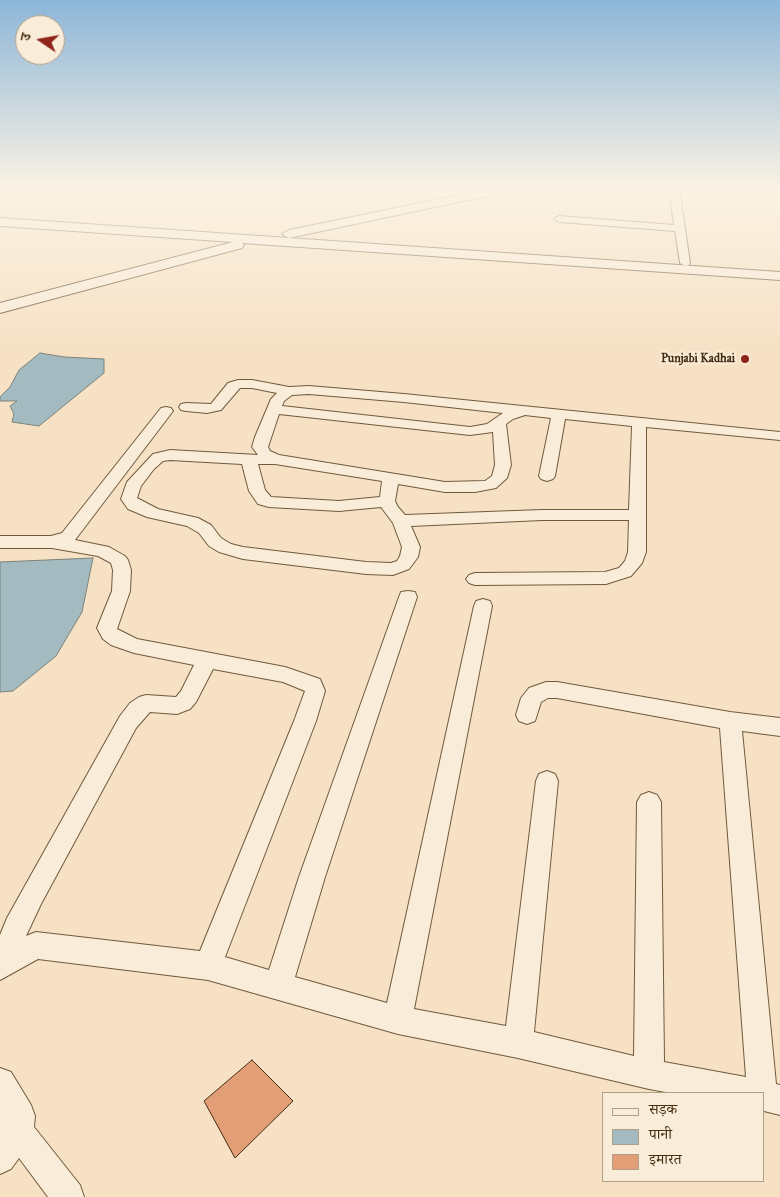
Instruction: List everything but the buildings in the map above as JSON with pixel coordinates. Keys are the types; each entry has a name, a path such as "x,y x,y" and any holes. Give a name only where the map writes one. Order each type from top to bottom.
{"street":[{"path":"0,308 251,244"},
{"path":"0,313 191,264 256,244"},
{"path":"366,244 780,276"},
{"path":"387,244 780,270"},
{"path":"682,244 685,263"},
{"path":"186,407 206,409 216,407 233,386 242,384 289,391 308,390 404,398 780,436"},
{"path":"275,459 265,454 260,447 262,437 278,398 289,391"},
{"path":"273,410 470,431 482,431 499,424 508,416 524,411"},
{"path":"52,542 61,540 73,533 166,411"},
{"path":"547,476 559,414"},
{"path":"475,579 606,578 625,572 633,563 637,552 639,421"},
{"path":"391,478 387,501 390,509 401,521 411,547 409,557 403,565 393,569 366,568 234,551 214,542 205,529 192,522 153,513 134,505 129,499 132,485 148,466 158,457 170,454 249,460 275,459 391,478 445,487 468,488 490,485 499,478 503,465 499,424"},
{"path":"249,460 257,491 264,500 269,502 339,506 387,501"},
{"path":"401,521 542,515 637,515"},
{"path":"0,542 52,542 112,554 119,560 122,570 122,591 107,628 110,634 118,640 134,646 285,675 313,685 315,692 305,721 208,966"},
{"path":"278,986 312,877 408,597"},
{"path":"398,1020 483,606"},
{"path":"2,964 16,927 32,895 128,722 138,709 146,703 177,706 183,703 189,696 207,659"},
{"path":"527,715 532,698 536,694 546,690 557,690 730,721 780,727"},
{"path":"730,721 763,1092"},
{"path":"518,1043 547,781"},
{"path":"649,802 649,1074"},
{"path":"2,964 36,945 208,966 398,1020 518,1043 649,1074 743,1092"},
{"path":"0,1083 20,1116 14,1143 0,1169"},
{"path":"765,1096 780,1100"},
{"path":"0,1101 14,1143 68,1197"}],"water":[{"path":"40,353 64,357 104,359 104,373 39,426 12,422 14,414 10,406 17,401 0,401 0,397 10,387 19,370"},
{"path":"93,558 82,612 56,656 13,691 0,692 0,562"}],"place":[{"name":"Punjabi Kadhai","path":"745,359"}]}
